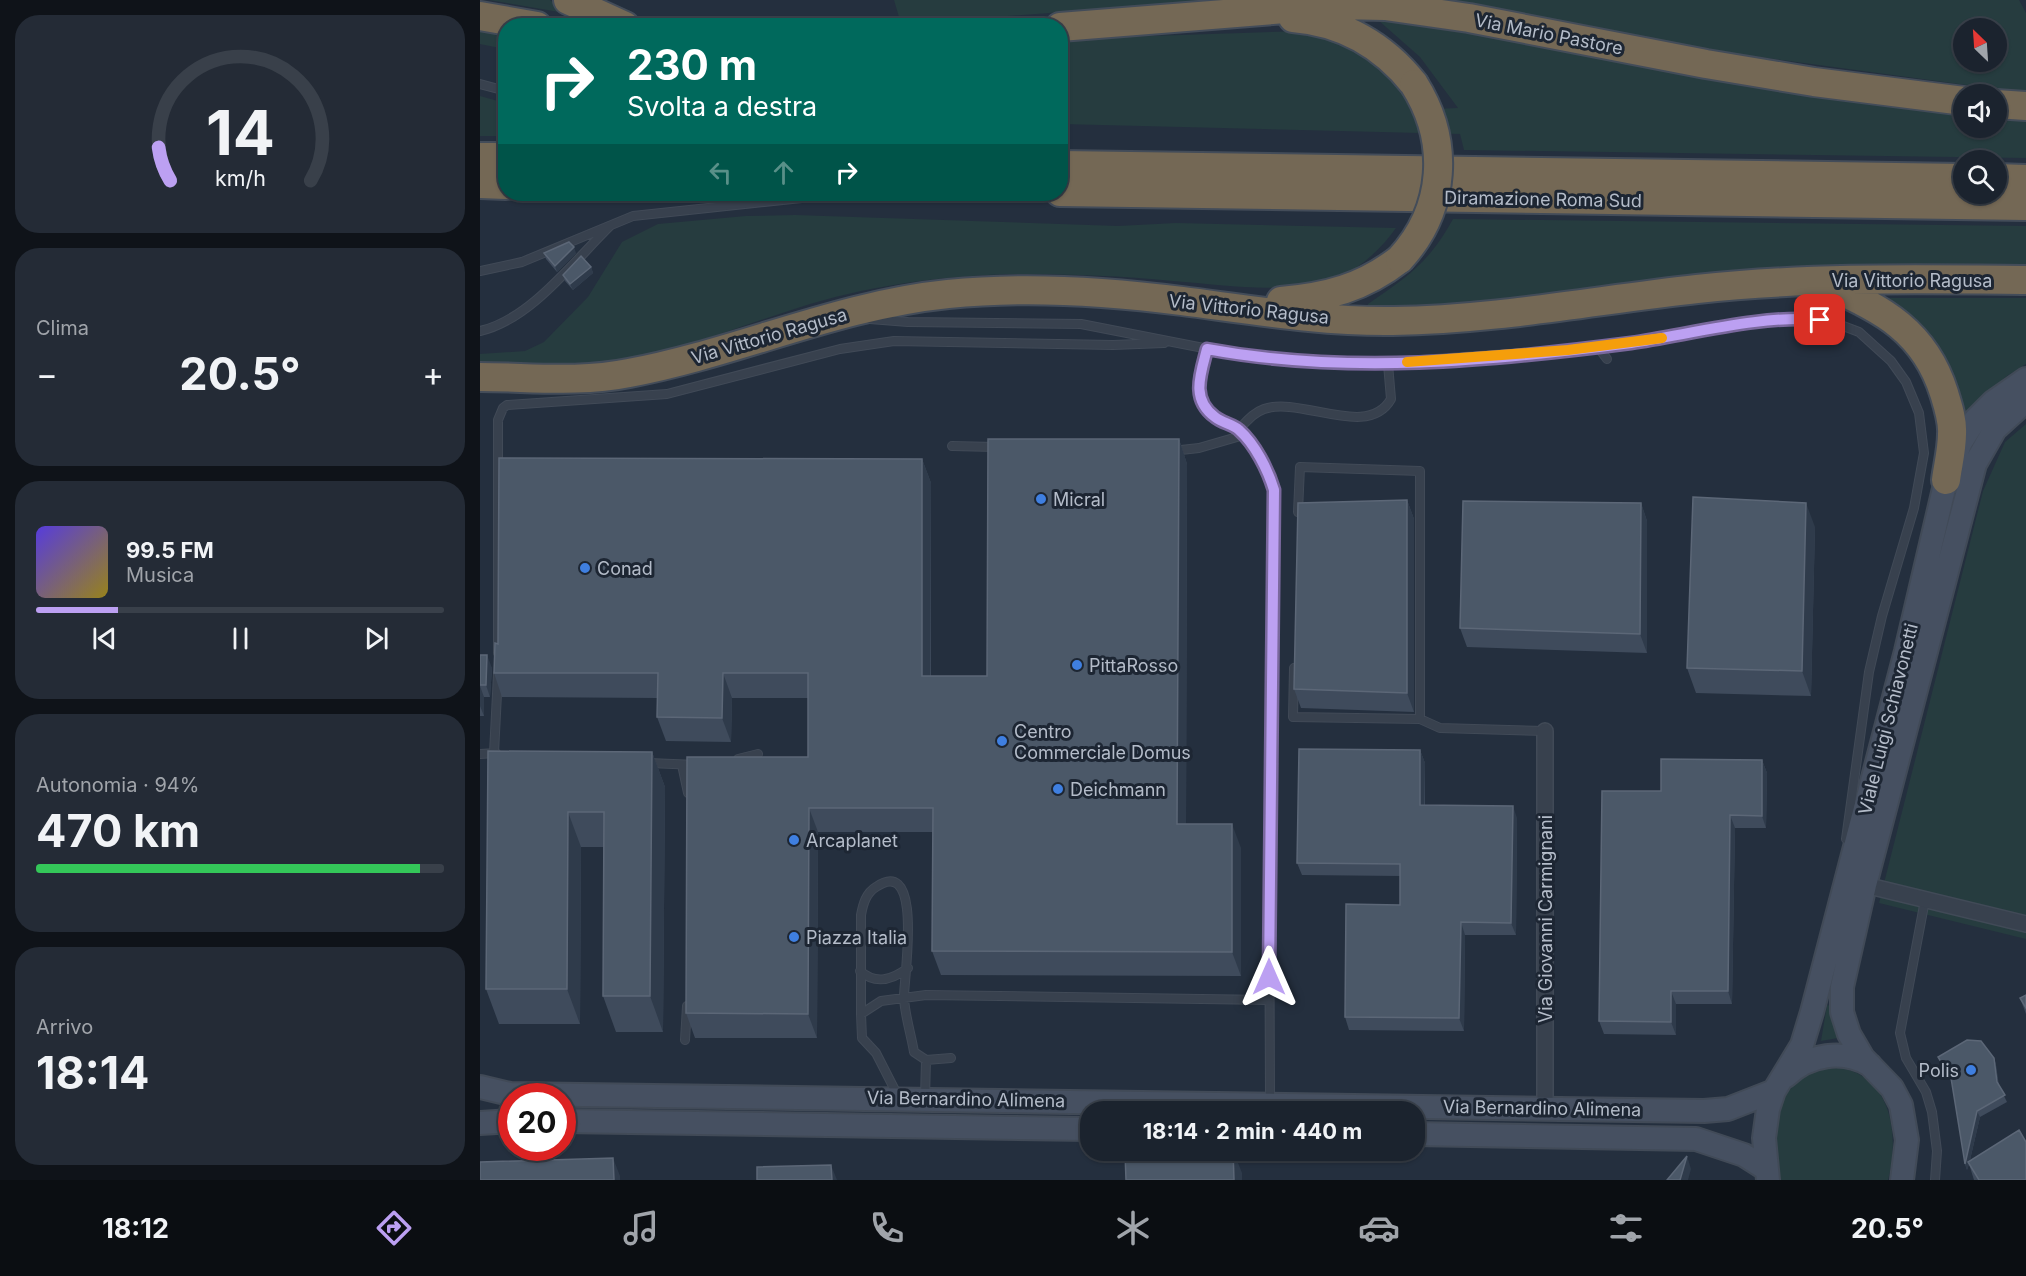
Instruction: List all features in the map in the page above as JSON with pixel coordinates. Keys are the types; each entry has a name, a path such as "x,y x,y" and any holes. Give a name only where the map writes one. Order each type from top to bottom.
{"highway":[{"path":"568,0 607,18"},
{"name":"Via Mario Pastore","path":"1068,26 1337,6 1406,8 1706,64 1814,82 1953,100"},
{"path":"1210,305 1308,299 1336,294 1366,282 1400,259 1412,246 1428,219 1439,165 1434,125 1414,84 1387,54 1350,32 1298,19 1228,14"},
{"path":"480,16 498,19"},
{"path":"2007,105 2026,106"},
{"path":"480,157 498,157"},
{"name":"Diramazione Roma Sud","path":"1068,165 1953,178"},
{"path":"2007,178 2026,179"},
{"path":"480,184 498,185"},
{"name":"Diramazione Roma Sud","path":"1068,192 2026,206"},
{"path":"1814,280 1886,313 1904,328 1927,355 1941,383 1952,429 1946,480"},
{"name":"Via Vittorio Ragusa","path":"480,376 587,378 624,374 693,358 842,315 916,298 1001,291 1107,293 1338,319 1414,320 1700,289 1814,280 2026,280"},
{"path":"480,401 509,377"}],"street":[{"name":"Viale Luigi Schiavonetti","path":"1768,1177 1764,1137 1777,1085 1802,1046 1906,651 1946,480 1961,442 1975,420 1992,402 2026,379"},
{"name":"Viale Luigi Schiavonetti","path":"1902,1180 1907,1140 1904,1113 1892,1088 1870,1065 1849,1034 1842,1006 1842,987 1865,885 1975,464 1995,429 2026,401"},
{"name":"Via Giovanni Carmignani","path":"1545,730 1545,1108"},
{"path":"1865,885 2026,924"},
{"name":"Viale Luigi Schiavonetti","path":"1777,1085 1798,1066 1826,1057 1847,1056 1870,1065"},
{"name":"Via Bernardino Alimena","path":"1425,1106 1716,1111 1738,1106 1777,1085"},
{"name":"Via Bernardino Alimena","path":"480,1087 510,1094 1098,1101"},
{"name":"Via Bernardino Alimena","path":"576,1121 1080,1129"},
{"path":"480,1123 498,1122"},
{"name":"Via Bernardino Alimena","path":"1425,1134 1696,1139 1735,1151 1768,1177"}],"lane":[{"path":"480,84 498,89"},
{"path":"480,272 522,262 613,222 660,212 770,201"},
{"path":"480,331 508,320 528,307 613,222"},
{"path":"842,315 908,322 1081,324 1207,349 1309,363 1388,364 1598,346 1785,319 1830,321 1859,332 1891,361 1914,396 1923,432 1921,482 1882,616 1869,672 1838,912"},
{"path":"494,753 498,663 498,420 503,408 507,405 667,394 840,349 894,341 1113,345 1173,342"},
{"path":"1598,346 1607,359"},
{"path":"1207,349 1199,378 1200,398 1214,417 1241,432 1267,470 1274,490 1276,508 1269,819 1270,1101"},
{"path":"1165,451 1199,448 1241,432 1254,414 1273,407 1354,417 1372,416 1379,413 1391,399 1388,364"},
{"path":"952,446 999,447"},
{"path":"1298,527 1300,467 1420,471 1420,719"},
{"path":"1295,657 1293,717 1420,719 1440,728 1545,730"},
{"path":"480,754 504,753"},
{"path":"733,760 758,754"},
{"path":"639,763 704,764"},
{"path":"682,765 689,802"},
{"path":"900,1098 876,1053 861,1038 860,971 864,902 875,887 885,883 895,884 904,893 909,924 908,968 904,997 914,1052 926,1060 951,1058"},
{"path":"1925,900 1900,1033 1906,1058 1926,1092 1932,1112 1937,1151 1935,1180"},
{"path":"860,971 874,980 883,981 908,968"},
{"path":"861,1014 873,1004 904,997 997,994 1269,1000"},
{"path":"685,1040 687,998"},
{"path":"925,1098 926,1060"}],"green space":[{"path":"489,0 550,0 560,8 559,12"},
{"path":"894,0 1221,0 981,18 899,18"},
{"path":"1434,0 2019,0 2026,13 2026,91 2007,91 2007,84 1959,84 1655,43"},
{"path":"1378,20 1452,27 1953,108 1953,138 2007,138 2007,114 2026,116 2026,158 2007,158 2007,150 1953,150 1953,157 1464,150 1460,134 1068,124 1068,39 1301,31 1327,33 1342,38 1366,54 1388,75 1413,110 1458,108 1420,57"},
{"path":"480,23 498,26 498,48 480,44"},
{"path":"480,96 498,101 498,136 480,136"},
{"path":"795,215 1118,226 1176,223 1396,228 1377,251 1360,265 1334,279 1314,284 1254,288 1116,277 1040,274 941,279 888,286 836,297 688,344 613,362 564,366 480,366 480,354 525,351 544,342 588,297 622,242 658,224 746,216"},
{"path":"1453,219 2026,226 2026,269 1368,309 1368,304 1406,277 1426,258"},
{"path":"1883,298 2026,298 2026,364 2007,376 1958,418 1952,379 1940,350 1917,325"},
{"path":"2026,424 2026,939 1879,903 1983,491 2005,442"},
{"path":"1827,1005 1831,1006 1838,1038 1821,1041"},
{"path":"1838,1068 1856,1073 1870,1082 1881,1095 1888,1110 1893,1145 1888,1180 1779,1180 1774,1161 1773,1142 1780,1106 1789,1091 1801,1079 1818,1071"}],"building":[{"path":"569,242 574,247 555,266 544,253"},
{"path":"581,256 591,267 570,284 563,275"},
{"name":"Centro Commerciale Domus","path":"988,439 1179,439 1177,824 1232,824 1232,952 932,951 933,808 809,808 808,1014 686,1013 687,757 808,757 808,673 723,673 722,718 657,717 658,673 494,673 495,643 498,644 499,458 922,459 922,676 987,676"},
{"path":"1693,497 1806,503 1802,671 1687,668"},
{"path":"1407,500 1407,693 1294,689 1298,503"},
{"path":"1463,501 1641,503 1640,634 1460,628"},
{"path":"480,655 487,655 486,685 480,685"},
{"path":"1299,749 1420,750 1420,805 1513,806 1511,923 1461,922 1459,1018 1345,1017 1346,904 1400,905 1400,864 1297,863"},
{"path":"488,751 652,752 650,996 603,996 604,812 568,812 567,989 486,989"},
{"path":"1661,759 1762,760 1762,816 1730,815 1728,991 1671,991 1671,1022 1599,1021 1602,791 1661,791"},
{"path":"2026,995 2026,1008 2020,998"},
{"name":"Polis","path":"1967,1040 1981,1041 1994,1058 1997,1082 2005,1095 1977,1111 1965,1164 1951,1078 1938,1057"},
{"path":"2019,1130 2026,1142 2026,1180 1979,1180 1968,1162"},
{"path":"1687,1156 1680,1180 1667,1180"},
{"path":"613,1158 614,1180 480,1180 480,1162 576,1161 576,1159"},
{"path":"1125,1161 1233,1161 1234,1180 1126,1180"},
{"path":"831,1165 832,1180 757,1180 757,1167"}],"slow traffic":[{"path":"1407,362 1568,350 1662,338"}],"place":[{"name":"Micral","path":"1041,499"},
{"name":"Conad","path":"585,568"},
{"name":"PittaRosso","path":"1077,665"},
{"name":"Centro Commerciale Domus","path":"1002,741"},
{"name":"Deichmann","path":"1058,789"},
{"name":"Arcaplanet","path":"794,840"},
{"name":"Piazza Italia","path":"794,937"},
{"name":"Polis","path":"1971,1070"}],"route":[{"path":"1269,977 1269,801 1276,515 1274,490 1262,461 1239,429 1214,417 1200,398 1199,378 1207,349 1309,363 1375,365 1568,350 1659,339 1785,319 1820,320"}]}
